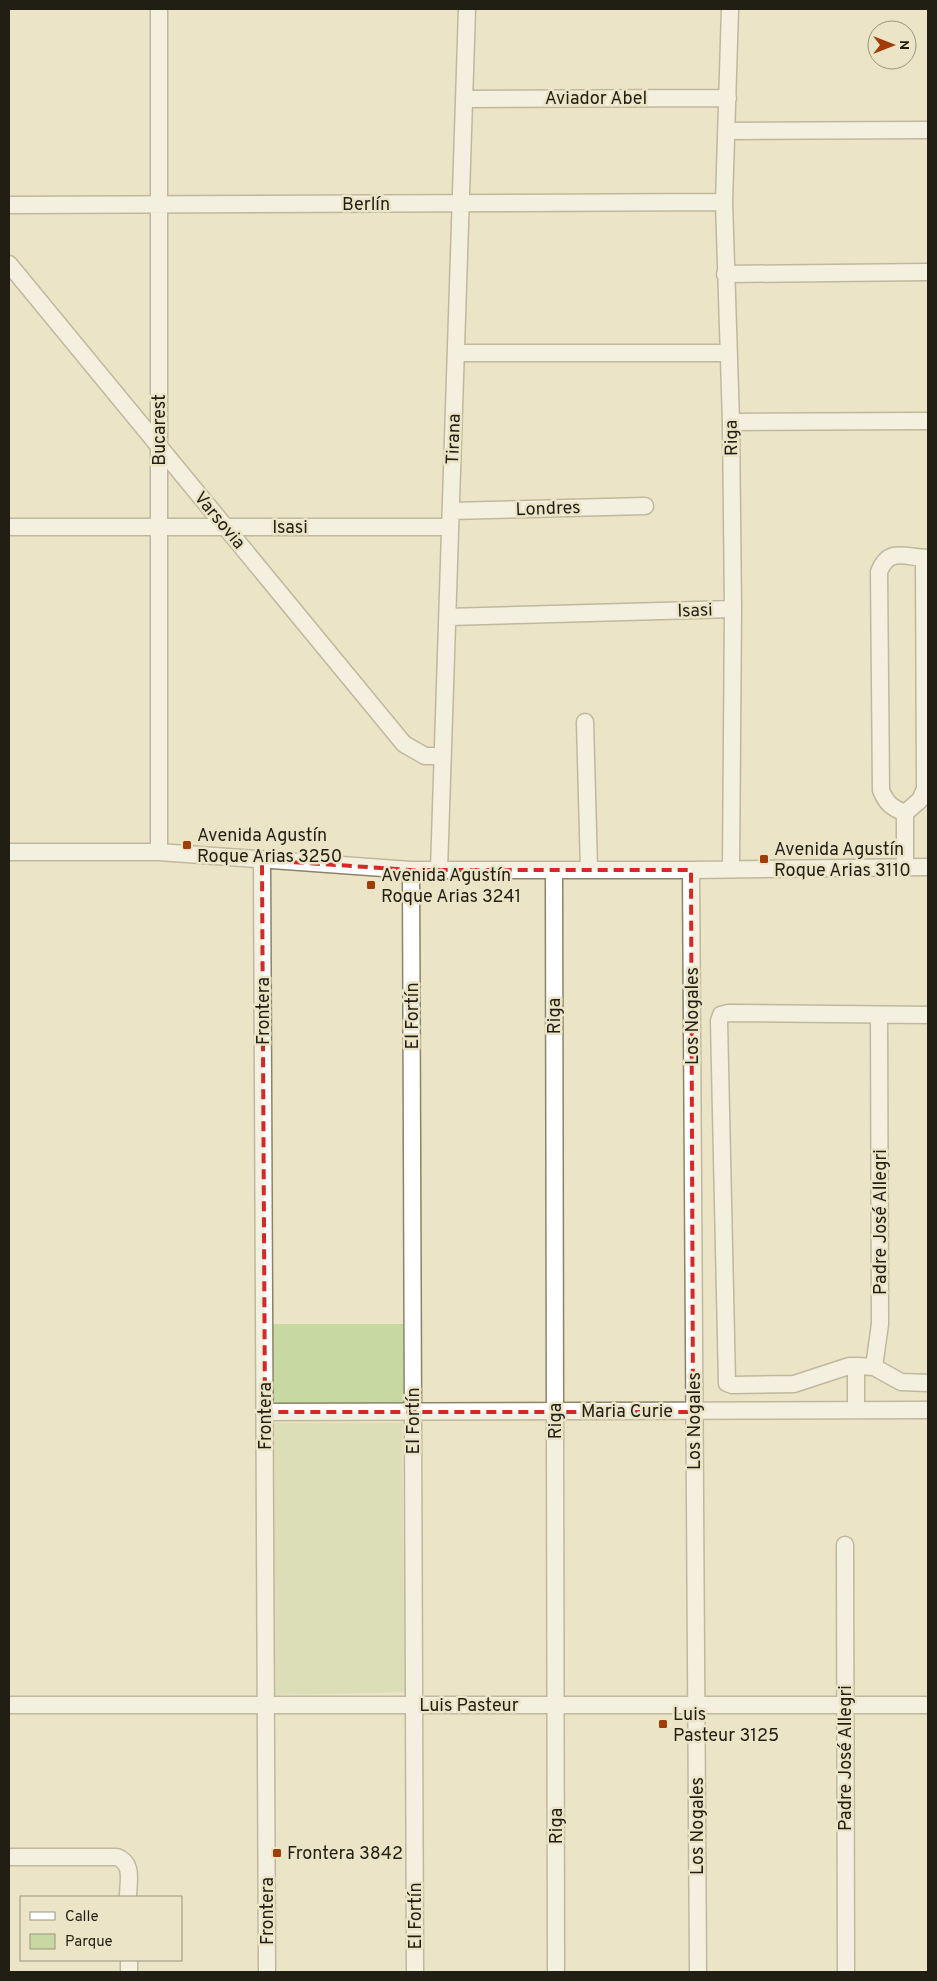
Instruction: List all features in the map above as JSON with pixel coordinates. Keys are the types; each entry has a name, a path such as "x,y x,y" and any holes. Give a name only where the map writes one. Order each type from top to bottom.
{"street":[{"name":"Bucarest","path":"159,9 159,852"},
{"name":"Tirana","path":"439,870 468,9"},
{"name":"Riga","path":"730,9 724,202 731,422 733,609 731,868"},
{"name":"Aviador Abel","path":"464,99 728,98"},
{"path":"727,131 928,130"},
{"name":"Berlín","path":"9,205 724,202"},
{"name":"Varsovia","path":"9,264 404,744 425,756 442,756"},
{"path":"725,274 928,272"},
{"path":"456,354 729,353"},
{"path":"731,422 928,421"},
{"name":"Londres","path":"451,519 645,506"},
{"name":"Isasi","path":"9,527 226,527 451,519"},
{"path":"905,813 895,810 886,802 881,790 879,572 888,557 898,555 926,558 925,789 920,800 905,813 905,867"},
{"name":"Isasi","path":"448,617 733,609"},
{"path":"585,722 589,870"},
{"path":"9,852 159,852 411,870 691,870 928,867"},
{"name":"Frontera","path":"262,860 267,1972"},
{"name":"El Fortín","path":"411,870 415,1972"},
{"name":"Riga","path":"554,870 556,1972"},
{"name":"Los Nogales","path":"691,870 698,1972"},
{"path":"928,1015 728,1013 721,1015 719,1021 727,1382 732,1385 794,1384 849,1366 856,1366 874,1367 901,1382 928,1383"},
{"name":"Padre José Allegri","path":"874,1367 880,1324 879,1015"},
{"path":"856,1366 856,1410"},
{"name":"Maria Curie","path":"265,1412 928,1410"},
{"name":"Padre José Allegri","path":"844,1545 846,1972"},
{"name":"Luis Pasteur","path":"9,1705 928,1705"},
{"path":"9,1857 117,1857 124,1860 128,1866 128,1896"}],"highlighted area":[{"path":"262,860 411,870 691,870 693,1412 265,1412"}],"green space":[{"path":"271,1324 407,1324 406,1404 270,1403"},
{"path":"273,1423 402,1423 405,1692 275,1695"}],"place":[{"name":"Avenida Agustín Roque Arias 3250","path":"187,845"},
{"name":"Avenida Agustín Roque Arias 3110","path":"764,859"},
{"name":"Avenida Agustín Roque Arias 3241","path":"371,885"},
{"name":"Luis Pasteur 3125","path":"663,1724"},
{"name":"Frontera 3842","path":"277,1853"}]}
